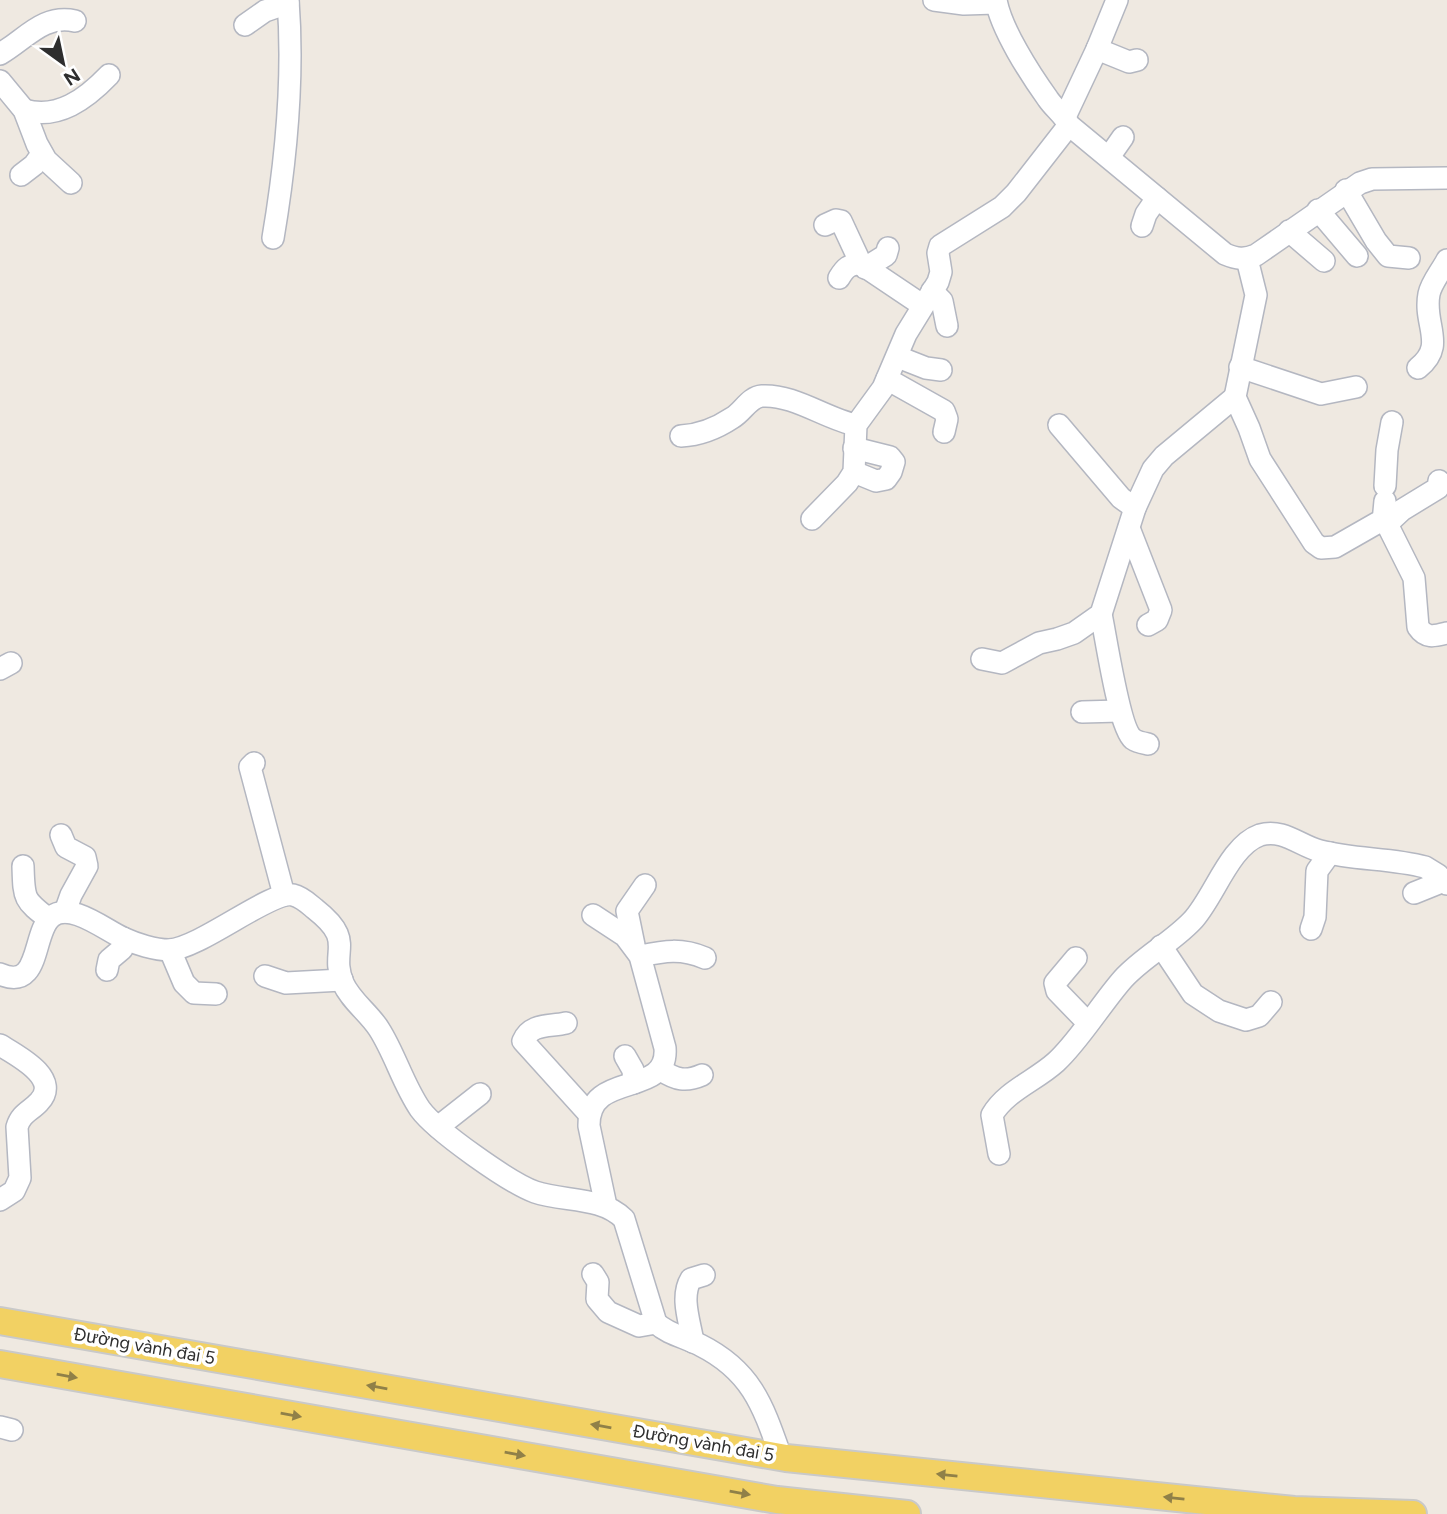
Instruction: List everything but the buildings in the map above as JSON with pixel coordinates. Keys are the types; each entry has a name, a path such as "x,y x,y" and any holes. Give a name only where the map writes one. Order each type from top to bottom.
{"main road":[{"name":"Đường vành đai 5","path":"0,1321 781,1457 1294,1510 1413,1514"},
{"path":"0,1364 782,1507 908,1514"}],"street":[{"path":"934,0 964,4 996,2 1007,32 1049,102 1067,121 1157,198 1225,254 1236,259 1247,259 1346,190 1372,179 1447,178"},
{"path":"812,519 842,489 854,472 856,425 887,379 906,334 938,282 941,272 938,253 940,246 1002,207 1016,193 1067,121 1117,0"},
{"path":"245,25 265,11 288,1 288,82 274,238"},
{"path":"0,54 44,23 61,18 75,20"},
{"path":"1097,49 1129,62 1137,60"},
{"path":"24,110 38,114 57,112 95,89 109,75"},
{"path":"2,90 24,110 46,160 71,183"},
{"path":"1110,157 1123,137"},
{"path":"21,175 34,165 42,153"},
{"path":"1346,190 1388,256 1409,258"},
{"path":"1142,226 1146,214 1157,198"},
{"path":"1318,211 1357,256"},
{"path":"825,225 836,220 841,221 863,266"},
{"path":"1289,231 1324,261"},
{"path":"863,266 886,255 888,248"},
{"path":"1247,259 1256,295 1235,397 1259,459 1314,543 1321,548 1335,547 1385,508 1402,510 1438,488 1438,481"},
{"path":"1418,368 1430,360 1436,349 1429,294 1447,260"},
{"path":"839,278 845,269 853,264 863,266 927,298 942,301 947,326"},
{"path":"898,357 926,368 941,370"},
{"path":"1240,367 1321,394 1356,387"},
{"path":"887,379 944,411 947,419 944,432"},
{"path":"681,436 708,431 735,417 754,398 765,396 806,404 842,422 856,425"},
{"path":"1148,744 1135,741 1127,731 1120,711 1101,614 1132,518 1158,462 1235,397"},
{"path":"1392,422 1387,450 1385,508 1414,578 1418,628 1422,634 1430,637 1447,634"},
{"path":"1059,425 1121,498 1132,518 1161,610 1157,620 1147,625"},
{"path":"854,448 890,457 894,462 886,479 876,481 854,472"},
{"path":"982,659 1002,663 1039,643 1074,633 1101,614"},
{"path":"1082,712 1120,711"},
{"path":"254,763 250,767 284,895"},
{"path":"999,1154 992,1115 999,1103 1057,1061 1124,978 1190,923 1236,853 1248,842 1260,835 1273,833 1330,853 1408,862 1425,867 1446,883"},
{"path":"0,974 16,978 25,973 87,866 85,858 66,847 61,835"},
{"path":"1311,929 1315,918 1317,870 1330,853"},
{"path":"23,866 24,895 32,906 57,915 79,915 123,938 170,950 197,940 284,895 300,897 329,919 341,942 342,980 350,994 381,1031 422,1110 438,1127 520,1186 538,1193 606,1206 624,1219 656,1323 670,1334 694,1342 719,1355 752,1386 762,1403 781,1457"},
{"path":"1414,893 1446,883"},
{"path":"606,1206 589,1126 589,1114 594,1103 604,1094 652,1077 661,1070 666,1060 627,911 645,885"},
{"path":"593,915 625,936 637,951"},
{"path":"107,970 109,960 122,949 123,938"},
{"path":"1161,946 1194,994 1219,1011 1247,1020 1259,1016 1271,1002"},
{"path":"170,950 184,983 194,993 216,994"},
{"path":"637,951 689,951 705,958"},
{"path":"1076,958 1055,982 1056,991 1088,1023"},
{"path":"265,976 286,983 342,980"},
{"path":"566,1023 538,1026 526,1034 523,1041 589,1114"},
{"path":"0,1045 32,1065 45,1084 40,1102 19,1119 17,1126 20,1178 14,1191 0,1200"},
{"path":"625,1056 633,1070 634,1083"},
{"path":"661,1070 673,1079 689,1080 702,1075"},
{"path":"438,1127 480,1094"},
{"path":"593,1274 598,1282 597,1299 608,1312 639,1326 656,1323"},
{"path":"694,1342 686,1287 691,1279 704,1275"}]}
